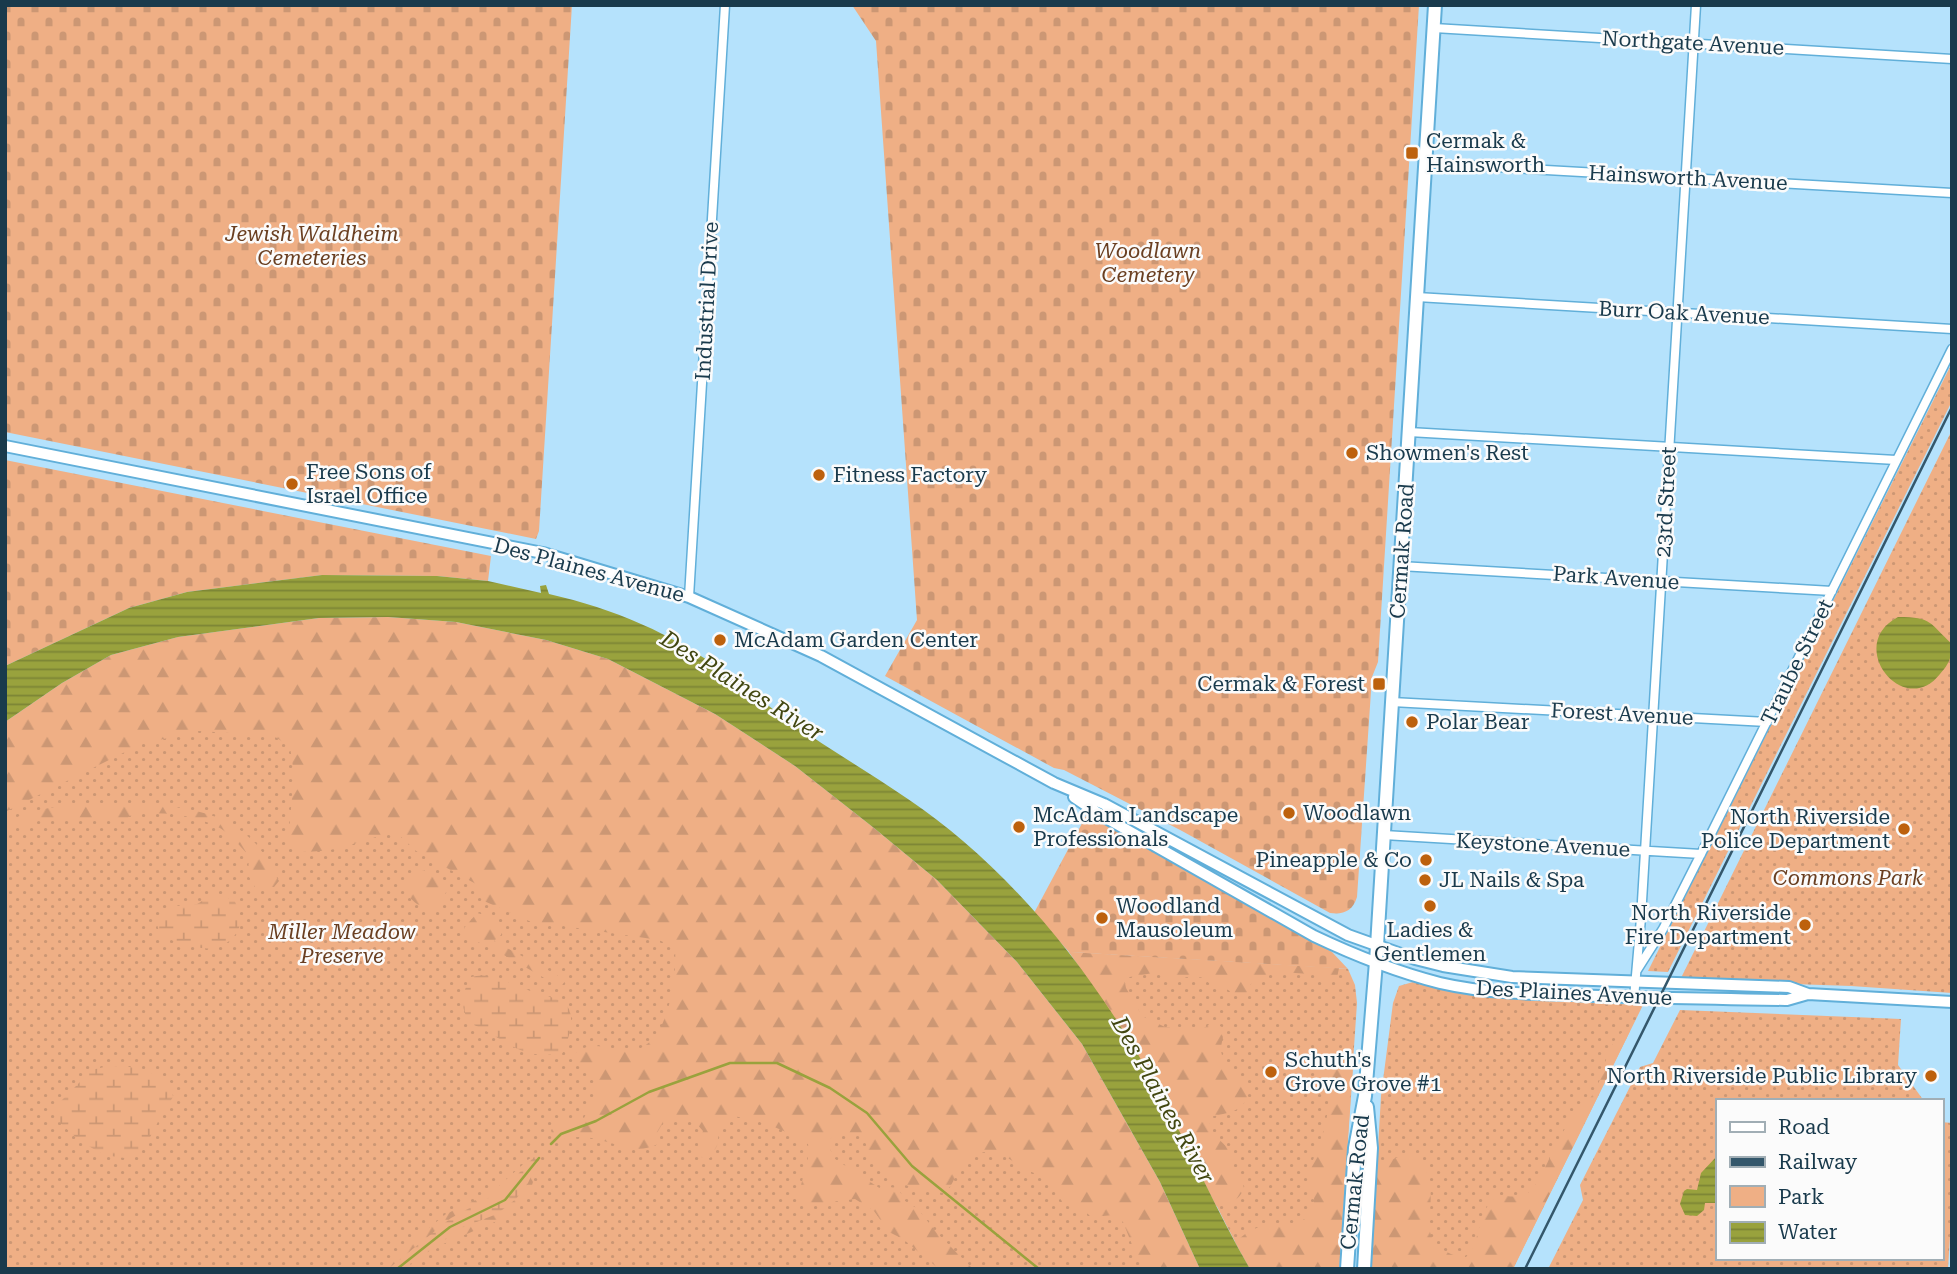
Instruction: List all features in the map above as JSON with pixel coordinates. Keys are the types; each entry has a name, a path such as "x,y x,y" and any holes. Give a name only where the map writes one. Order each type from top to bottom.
{"main road":[{"name":"Cermak Road","path":"1347,1269 1355,1148 1365,1096 1376,962 1435,5"},
{"name":"Des Plaines Avenue","path":"5,446 543,553 689,597 821,656 1054,783 1104,804 1332,928 1415,959 1468,971 1512,977 1635,978 1789,987 1808,994 1952,1002"},
{"name":"Des Plaines Avenue","path":"1054,783 1099,814 1326,942 1376,962 1442,983 1489,991 1634,998 1787,1000 1808,994"},
{"name":"Cermak Road","path":"1364,1269 1371,1148 1365,1096"}],"street":[{"name":"Industrial Drive","path":"689,597 725,5"},
{"name":"23rd Street","path":"1634,998 1696,5"},
{"name":"Northgate Avenue","path":"1434,28 1952,59"},
{"name":"Hainsworth Avenue","path":"1425,163 1952,194"},
{"name":"Burr Oak Avenue","path":"1417,297 1952,328"},
{"name":"Traube Street","path":"1635,978 1701,854 1952,349"},
{"path":"1409,432 1896,460"},
{"name":"Park Avenue","path":"1401,566 1832,591"},
{"name":"Forest Avenue","path":"1392,702 1767,722"},
{"name":"Keystone Avenue","path":"1384,835 1701,854"}],"green space":[{"name":"Jewish Waldheim Cemeteries","path":"5,5 572,5 539,531 536,539 5,432"},
{"name":"Woodlawn Cemetery","path":"852,5 1419,5 1378,662 1372,677 1357,897 1347,911 1330,913 1182,831 1064,770 1054,768 885,676 917,620 876,41"},
{"path":"1952,363 1952,401 1668,972 1648,971"},
{"name":"Commons Park","path":"1952,430 1952,993 1851,986 1680,980"},
{"path":"5,460 491,556 488,581 437,576 322,575 187,592 129,608 5,666"},
{"path":"388,617 456,622 546,640 608,659 715,714 795,766 874,828 937,880 1017,962 1082,1044 1160,1182 1200,1269 1150,1269 1137,1257 1123,1222 1114,1215 1091,1217 1084,1210 1070,1207 1046,1180 996,1153 983,1152 968,1157 959,1167 952,1184 943,1193 905,1185 885,1175 872,1159 866,1143 855,1134 831,1138 830,1149 835,1159 884,1191 888,1187 898,1188 905,1201 918,1209 936,1232 973,1269 939,1269 903,1239 889,1232 874,1211 855,1199 806,1205 799,1198 808,1158 808,1144 772,1126 732,1116 720,1124 717,1146 710,1158 700,1157 698,1145 703,1131 695,1122 664,1121 657,1133 656,1145 647,1148 637,1149 589,1138 553,1137 551,1130 561,1122 584,1118 596,1090 593,1080 574,1059 577,1050 598,1046 631,1051 644,1046 654,1037 668,1009 674,976 675,948 659,940 529,921 484,901 476,884 416,851 397,833 332,849 298,852 288,843 294,774 290,747 274,736 199,731 141,744 5,812 5,722 62,683 111,655 178,637 319,618"},
{"name":"Miller Meadow Preserve","path":"178,637 1194,1259 1200,1269 5,1269 5,722"},
{"path":"67,806 167,806 206,813 223,820 256,844 279,881 274,887 255,887 248,875 249,856 234,839 216,826 184,816 140,814 129,816 126,822 63,818 31,823 5,836 5,822 31,812"},
{"path":"1087,814 1332,952 1348,969 1069,952 1034,913"},
{"path":"423,870 443,879 447,890 438,910 418,905 404,889 407,875"},
{"path":"222,896 234,900 240,918 238,931 227,943 219,947 199,948 160,936 157,924 167,907 197,904 209,897"},
{"path":"477,913 489,916 503,927 501,935 494,941 566,980 562,985 553,983 490,947 470,939 464,928"},
{"path":"1069,952 1348,969 1355,985 1357,1003 1339,1269 1250,1269 1149,1074"},
{"path":"1069,952 1339,968 1337,978 1331,983 1324,982 1324,975 1267,971 1266,978 1254,981 1249,986 1246,998 1235,995 1224,987 1213,987 1204,978 1194,976 1175,979 1153,973 1124,978 1126,988 1142,1016 1165,1027 1197,1032 1212,1023 1222,1027 1221,1050 1224,1060 1248,1087 1245,1102 1237,1110 1211,1117 1209,1126 1210,1131 1229,1149 1234,1170 1240,1176 1244,1188 1236,1199 1216,1206 1160,1094 1116,1018"},
{"path":"482,975 564,1003 571,1021 562,1054 547,1055 523,1051 469,1023 463,1005 465,989 471,977"},
{"path":"1413,982 1499,996 1643,1005 1513,1269 1371,1269 1381,1096 1393,1003 1399,986"},
{"path":"1680,1010 1901,1019 1898,1065 1923,1099 1716,1099 1716,1260 1943,1260 1943,1122 1952,1123 1952,1204 1948,1269 1548,1269 1583,1200 1580,1185 1640,1067 1653,1063"},
{"path":"1626,1030 1630,1031 1513,1269 1375,1269 1371,1261 1376,1173 1380,1168 1390,1160 1402,1156 1420,1156 1431,1196 1429,1223 1432,1239 1445,1251 1466,1257 1472,1250 1490,1202 1498,1195 1525,1195 1536,1184 1557,1141 1593,1094 1615,1041"},
{"path":"1300,1050 1336,1052 1346,1069 1353,1068 1339,1269 1250,1269 1235,1242 1249,1231 1269,1223 1284,1225 1299,1222 1306,1218 1313,1206 1314,1197 1307,1176 1324,1129 1327,1091 1323,1081 1300,1058"},
{"path":"108,1066 141,1069 171,1083 173,1097 144,1149 125,1158 104,1155 80,1141 58,1121 55,1107 92,1070"},
{"path":"534,1157 539,1160 531,1189 511,1215 441,1245 411,1269 378,1269 446,1214 491,1193"},
{"path":"534,1157 539,1160 527,1185 516,1199 497,1214 461,1228 405,1269 388,1269 451,1218 503,1190"}],"water":[{"name":"Des Plaines River","path":"322,575 437,576 488,581 541,593 540,586 546,585 549,594 620,615 684,646 734,679 789,721 943,824 1021,897 1074,959 1098,992 1161,1095 1250,1269 1200,1269 1160,1182 1082,1044 1017,962 937,880 795,766 715,714 608,659 546,640 456,622 388,617 319,618 178,637 111,655 62,683 5,722 5,666 129,608 187,592"},
{"path":"1898,617 1924,620 1952,644 1951,657 1946,667 1926,686 1911,688 1897,684 1885,673 1878,659 1877,644 1883,629"},
{"path":"1716,1157 1716,1203 1705,1203 1704,1210 1697,1216 1685,1215 1680,1204 1684,1191 1697,1190 1701,1173"}],"waterway":[{"path":"551,1144 561,1134 596,1121 649,1092 730,1063 777,1063 830,1088 867,1113 912,1166 1039,1269"},
{"path":"397,1269 450,1227 505,1200 539,1158"}],"railway":[{"path":"1525,1269 1952,407"}],"place":[{"name":"Cermak & Hainsworth","path":"1412,153"},
{"name":"Showmen's Rest","path":"1352,453"},
{"name":"Fitness Factory","path":"819,475"},
{"name":"Free Sons of Israel Office","path":"292,484"},
{"name":"McAdam Garden Center","path":"720,640"},
{"name":"Cermak & Forest","path":"1379,684"},
{"name":"Polar Bear","path":"1412,722"},
{"name":"Woodlawn","path":"1289,813"},
{"name":"McAdam Landscape Professionals","path":"1019,827"},
{"name":"North Riverside Police Department","path":"1904,829"},
{"name":"Pineapple & Co","path":"1426,860"},
{"name":"JL Nails & Spa","path":"1425,880"},
{"name":"Ladies & Gentlemen","path":"1430,906"},
{"name":"Woodland Mausoleum","path":"1102,918"},
{"name":"North Riverside Fire Department","path":"1805,925"},
{"name":"Schuth's Grove Grove #1","path":"1271,1072"},
{"name":"North Riverside Public Library","path":"1931,1076"}]}
